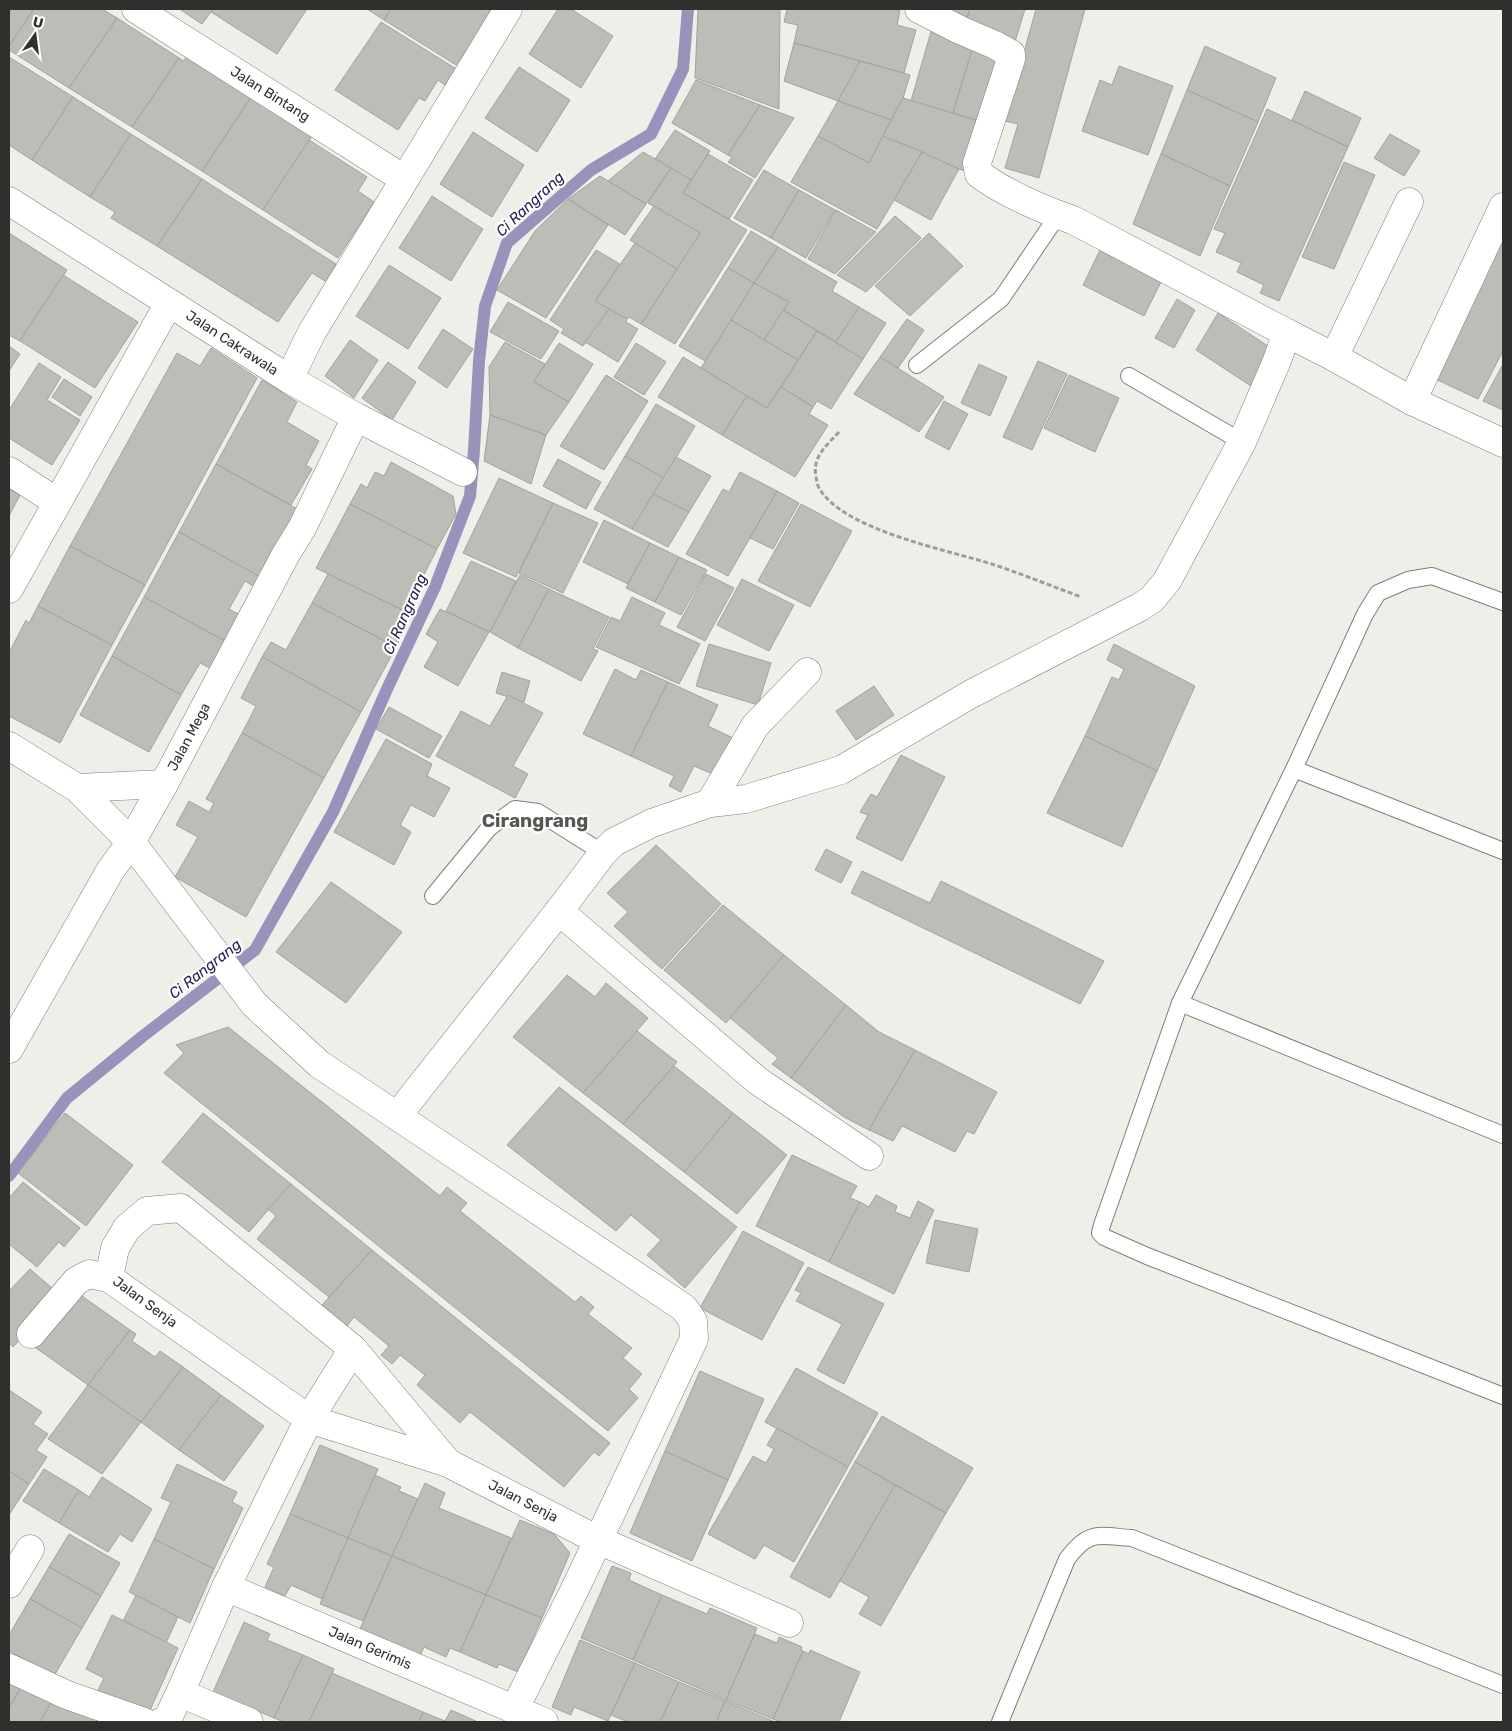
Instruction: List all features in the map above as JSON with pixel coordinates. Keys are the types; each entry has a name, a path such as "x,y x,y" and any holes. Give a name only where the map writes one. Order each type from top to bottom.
{"street":[{"name":"Jalan Bintang","path":"136,9 404,179"},
{"path":"289,379 312,332 508,9"},
{"path":"919,9 1011,54 977,163 979,174 990,183 1058,215 1073,220 1334,357 1412,401 1503,443"},
{"name":"Jalan Cakrawala","path":"9,201 289,379 356,417 463,472"},
{"path":"1334,357 1409,202"},
{"path":"1412,401 1503,207"},
{"path":"9,590 170,303"},
{"path":"397,1116 559,911 603,852 614,842 652,823 710,803 746,799 841,770 971,694 1128,614 1152,599 1167,581 1242,442 1287,333"},
{"name":"Jalan Mega","path":"9,1049 110,871 131,842 164,784 286,554 302,528 356,417"},
{"path":"9,471 58,502"},
{"path":"710,803 755,726 807,672"},
{"path":"9,746 77,788 131,842 254,1004 319,1064 684,1308 693,1321 694,1338 573,1593 514,1710"},
{"path":"77,788 164,784"},
{"path":"559,911 758,1081 869,1156"},
{"name":"Jalan Senja","path":"448,1463 353,1349 181,1208 147,1211 127,1228 115,1248 109,1278 309,1420 448,1463 598,1540 789,1622"},
{"path":"31,1334 76,1281 89,1274 109,1278"},
{"path":"161,1722 167,1720 226,1587 309,1420 353,1349"},
{"path":"9,1584 30,1549"},
{"name":"Jalan Gerimis","path":"226,1587 544,1722"},
{"path":"9,1668 117,1717 144,1722"},
{"path":"180,1693 249,1722"}],"lane":[{"path":"917,365 1001,299 1058,215"},
{"path":"1129,376 1242,442"},
{"path":"1503,602 1432,576 1408,580 1378,593 1365,614 1294,769 1180,1003 1100,1233 1104,1237 1147,1256 1503,1396"},
{"path":"1294,769 1503,851"},
{"path":"433,896 489,828 515,809 538,812 603,852"},
{"path":"1180,1003 1503,1135"},
{"path":"1000,1722 1067,1559 1076,1547 1092,1535 1132,1538 1503,1685"}],"path":[{"path":"839,432 820,453 815,469 818,486 826,498 838,508 888,533 995,565 1128,614"}],"building":[{"path":"9,9 34,9 9,46"},
{"path":"34,9 102,9 117,18 69,88 9,50 9,46"},
{"path":"182,9 213,9 202,24"},
{"path":"213,9 307,9 277,54 211,12"},
{"path":"367,9 391,9 384,20"},
{"path":"391,9 487,9 492,12 456,65 384,20"},
{"path":"558,9 571,9 613,36 581,88 529,54"},
{"path":"698,9 780,9 779,109 695,78"},
{"path":"787,9 890,9 900,11 897,25 916,30 904,73 794,43 798,25 784,22"},
{"path":"942,9 970,9 965,24"},
{"path":"970,9 1025,9 1014,45 963,31"},
{"path":"1036,9 1085,9 1039,178 1005,168 1018,124 1005,121"},
{"path":"117,18 179,58 132,127 69,88"},
{"path":"381,22 458,70 448,87 438,80 425,101 419,98 398,130 335,90"},
{"path":"932,28 975,41 953,113 911,101"},
{"path":"794,43 860,61 838,101 784,81"},
{"path":"973,46 1007,56 988,124 953,113"},
{"path":"1205,46 1276,78 1258,122 1187,90"},
{"path":"190,50 255,91 202,171 132,127 179,58 184,61"},
{"path":"9,57 73,97 32,160 9,145"},
{"path":"860,61 910,75 903,98 891,120 838,101"},
{"path":"1119,66 1173,86 1148,155 1082,131 1100,80 1112,85"},
{"path":"519,67 570,100 537,152 485,118"},
{"path":"696,80 760,105 728,155 672,123"},
{"path":"1187,90 1258,122 1230,186 1161,154"},
{"path":"255,91 316,130 263,210 202,171"},
{"path":"1305,91 1361,118 1348,147 1292,120"},
{"path":"73,97 131,134 90,197 32,160"},
{"path":"903,98 988,124 973,173 959,169 883,136"},
{"path":"838,101 891,120 869,163 818,136"},
{"path":"760,105 794,118 755,178 728,162 732,157 728,155"},
{"path":"1267,109 1348,147 1279,301 1260,293 1264,285 1237,272 1241,263 1216,252 1225,233 1214,229"},
{"path":"675,130 710,151 691,180 655,159"},
{"path":"473,132 524,165 492,217 440,184"},
{"path":"131,134 202,179 157,246 111,218 115,212 90,197"},
{"path":"1390,134 1420,151 1404,176 1374,158"},
{"path":"818,136 869,163 883,136 922,152 877,229 791,182"},
{"path":"309,140 367,177 358,191 374,202 338,258 263,210"},
{"path":"643,152 671,168 646,204 608,181"},
{"path":"922,152 959,169 931,220 894,200"},
{"path":"708,154 753,180 729,219 683,193"},
{"path":"1161,154 1230,186 1200,256 1133,224"},
{"path":"1344,162 1375,175 1334,269 1302,257"},
{"path":"671,168 691,180 683,193 747,230 675,344 641,324 700,233 648,203"},
{"path":"764,170 799,190 771,238 734,218"},
{"path":"600,176 646,204 625,235 568,199"},
{"path":"202,179 336,264 325,281 312,273 278,322 157,246"},
{"path":"799,190 835,210 806,258 771,238"},
{"path":"432,196 483,229 451,281 399,248"},
{"path":"568,199 608,225 546,318 497,290 535,231"},
{"path":"654,206 700,233 677,269 630,240"},
{"path":"836,210 876,232 835,274 808,259"},
{"path":"895,216 921,238 866,292 837,275"},
{"path":"751,231 778,247 754,283 728,268"},
{"path":"9,233 67,270 20,341 9,335"},
{"path":"929,233 963,266 910,316 875,286"},
{"path":"635,243 677,269 641,324 629,317 627,319 595,301"},
{"path":"1496,243 1503,246 1503,351 1478,399 1429,376"},
{"path":"778,247 837,282 832,291 859,307 836,342 783,310 789,302 754,283"},
{"path":"1101,248 1163,278 1144,316 1083,285"},
{"path":"596,250 620,264 595,301 609,309 583,346 561,333 564,329 550,320"},
{"path":"389,265 441,298 408,349 356,316"},
{"path":"728,268 754,283 754,285 705,361 679,346"},
{"path":"63,275 138,322 95,388 20,341"},
{"path":"754,283 789,302 764,340 731,320"},
{"path":"1177,299 1195,310 1174,348 1155,338"},
{"path":"508,302 559,331 541,359 490,332"},
{"path":"859,307 886,323 863,359 836,342"},
{"path":"609,309 627,319 626,322 638,329 618,362 585,342"},
{"path":"783,310 817,331 798,360 764,340"},
{"path":"1218,313 1274,350 1251,386 1196,350"},
{"path":"907,319 924,330 898,368 880,357"},
{"path":"731,320 798,360 767,408 701,368"},
{"path":"443,329 473,349 447,388 418,368"},
{"path":"817,331 863,359 831,409 817,401 813,407 781,387"},
{"path":"350,340 378,360 354,398 325,376"},
{"path":"505,342 545,364 534,382 569,402 546,435 490,415 489,367"},
{"path":"559,343 593,364 569,402 534,382"},
{"path":"636,343 666,362 644,395 614,377"},
{"path":"9,346 20,354 9,371"},
{"path":"211,348 257,378 145,585 70,546 177,353 200,366"},
{"path":"683,357 747,396 722,435 658,397"},
{"path":"880,357 944,397 919,432 854,394"},
{"path":"1038,361 1067,374 1032,450 1003,437"},
{"path":"388,362 416,382 392,420 362,398"},
{"path":"39,363 61,377 47,400 80,420 52,465 9,438 9,410"},
{"path":"979,364 1007,377 990,416 961,403"},
{"path":"1503,364 1503,410 1483,401"},
{"path":"606,375 648,401 604,470 560,446"},
{"path":"1069,375 1119,398 1095,452 1044,428"},
{"path":"64,379 92,397 80,416 52,397"},
{"path":"262,380 297,402 287,422 319,441 306,465 312,469 291,505 216,464"},
{"path":"781,387 813,407 809,414 828,425 795,477 722,435 747,396 767,408"},
{"path":"944,401 968,414 949,450 925,437"},
{"path":"656,404 695,426 664,478 625,456"},
{"path":"490,415 546,435 531,484 484,461"},
{"path":"625,456 664,478 632,529 594,509"},
{"path":"676,457 711,476 689,512 653,494"},
{"path":"558,459 601,482 586,509 543,486"},
{"path":"391,462 453,496 456,514 437,549 350,504 361,484 367,488 375,472 384,476"},
{"path":"216,464 299,510 262,578 179,532"},
{"path":"740,472 777,491 728,576 686,554 723,489 729,492"},
{"path":"499,478 553,503 516,577 463,553"},
{"path":"9,489 20,495 9,516"},
{"path":"777,491 799,503 773,549 750,538"},
{"path":"653,494 689,512 668,547 632,529"},
{"path":"553,503 598,523 563,593 519,573"},
{"path":"350,504 437,549 405,612 316,568"},
{"path":"801,504 852,531 810,607 758,581"},
{"path":"604,520 650,543 628,584 583,562"},
{"path":"179,532 262,578 256,588 245,581 229,609 240,615 225,641 144,597"},
{"path":"650,543 679,557 655,602 626,588"},
{"path":"70,546 145,585 112,645 38,606"},
{"path":"679,557 707,570 681,615 655,602"},
{"path":"471,561 516,581 490,632 446,611"},
{"path":"328,574 411,614 396,647 312,603"},
{"path":"706,574 734,588 705,641 677,627"},
{"path":"520,575 549,589 518,648 490,632"},
{"path":"742,579 794,605 769,651 717,625"},
{"path":"549,589 609,617 593,649 598,651 581,681 518,648"},
{"path":"144,597 225,641 210,668 200,663 181,695 112,656"},
{"path":"632,597 665,613 659,625 700,644 679,684 596,647 611,617 620,621"},
{"path":"312,603 396,647 361,712 262,657 271,642 286,650"},
{"path":"38,606 112,645 60,743 9,716 9,653 26,620 29,623"},
{"path":"440,609 489,632 458,686 424,667 438,642 426,634"},
{"path":"709,644 771,663 758,705 696,686"},
{"path":"1114,644 1195,686 1157,771 1085,736 1112,677 1119,680 1124,669 1107,660"},
{"path":"112,656 181,695 149,752 80,715"},
{"path":"262,657 361,712 324,778 242,733 256,706 241,698"},
{"path":"615,669 636,680 641,670 668,682 631,756 583,734"},
{"path":"502,672 530,681 524,702 496,693"},
{"path":"668,682 718,705 708,726 733,738 715,775 694,766 681,792 669,786 674,776 631,756"},
{"path":"874,686 894,715 856,740 836,711"},
{"path":"508,695 543,713 513,766 528,774 515,798 436,756 461,711 490,726"},
{"path":"389,707 442,736 429,758 376,729"},
{"path":"242,733 324,778 246,917 175,877 198,837 176,825 189,801 209,812 214,803 206,799"},
{"path":"1085,736 1157,771 1122,847 1047,813"},
{"path":"386,739 432,764 427,776 450,788 434,817 411,805 400,825 411,832 394,865 334,832"},
{"path":"901,755 945,777 902,861 856,838 868,815 860,812 871,794 877,797"},
{"path":"656,845 721,904 662,969 614,926 628,912 607,893"},
{"path":"826,849 852,862 841,883 815,870"},
{"path":"862,871 930,903 941,881 1104,961 1080,1004 851,893"},
{"path":"331,882 402,932 346,1003 276,952"},
{"path":"723,905 784,955 726,1023 664,970"},
{"path":"784,955 846,1005 791,1078 772,1064 778,1058 730,1018"},
{"path":"567,975 595,997 606,983 648,1018 583,1093 513,1037"},
{"path":"846,1005 879,1032 915,1050 869,1130 844,1117 791,1078"},
{"path":"228,1027 440,1196 447,1187 467,1203 460,1211 575,1302 581,1296 594,1307 588,1314 632,1348 623,1358 642,1374 629,1389 638,1398 608,1431 164,1073 184,1053 176,1045"},
{"path":"637,1031 677,1062 623,1124 583,1093"},
{"path":"915,1050 997,1092 974,1134 967,1131 955,1152 902,1126 893,1141 869,1130"},
{"path":"674,1066 733,1113 684,1172 623,1124"},
{"path":"559,1087 737,1227 685,1288 647,1255 661,1240 631,1215 616,1231 507,1145"},
{"path":"65,1113 133,1165 86,1226 18,1173"},
{"path":"203,1113 291,1184 249,1232 162,1162"},
{"path":"733,1113 787,1155 737,1214 684,1172"},
{"path":"792,1155 857,1186 850,1198 860,1202 829,1262 756,1226"},
{"path":"23,1182 80,1228 64,1247 59,1242 37,1267 9,1244 9,1198"},
{"path":"291,1184 372,1250 329,1297 257,1239 276,1216 268,1209"},
{"path":"876,1195 897,1206 895,1212 910,1218 918,1201 934,1210 894,1294 829,1262 860,1202 869,1207"},
{"path":"935,1220 978,1229 969,1272 926,1263"},
{"path":"743,1231 804,1263 762,1340 700,1308"},
{"path":"372,1250 610,1443 599,1456 594,1452 564,1487 470,1412 460,1423 417,1385 425,1375 400,1355 392,1364 381,1355 389,1346 354,1317 347,1326 322,1305"},
{"path":"808,1267 884,1304 844,1384 817,1370 842,1324 796,1301 801,1293 795,1290"},
{"path":"30,1269 60,1295 13,1347 9,1343 9,1291"},
{"path":"72,1289 130,1330 88,1385 29,1343"},
{"path":"130,1330 136,1334 132,1341 155,1357 160,1351 183,1367 141,1422 88,1385"},
{"path":"183,1367 221,1395 179,1450 141,1422"},
{"path":"796,1368 878,1413 848,1467 765,1422"},
{"path":"700,1371 764,1399 728,1480 665,1451"},
{"path":"88,1385 141,1422 102,1474 48,1439"},
{"path":"9,1390 42,1412 33,1424 48,1434 36,1450 47,1457 29,1484 9,1471"},
{"path":"221,1395 264,1426 224,1481 179,1450"},
{"path":"882,1416 973,1468 946,1513 855,1462"},
{"path":"777,1428 848,1467 794,1562 764,1545 755,1559 708,1534 753,1456 766,1463 774,1449 767,1445"},
{"path":"320,1445 378,1469 348,1538 290,1514"},
{"path":"665,1451 728,1480 692,1561 630,1533"},
{"path":"855,1462 895,1485 830,1598 790,1577"},
{"path":"177,1464 237,1492 232,1502 243,1508 214,1569 154,1539 171,1502 161,1498"},
{"path":"44,1469 79,1490 59,1523 23,1501"},
{"path":"9,1471 29,1484 9,1515"},
{"path":"375,1475 401,1487 399,1491 418,1499 392,1556 348,1538"},
{"path":"102,1477 152,1509 132,1542 120,1534 108,1552 59,1523 79,1490 89,1497"},
{"path":"425,1483 445,1493 439,1508 511,1538 486,1595 392,1556"},
{"path":"895,1485 946,1513 881,1626 859,1614 869,1597 840,1581"},
{"path":"290,1514 348,1538 322,1599 291,1585 285,1596 265,1587 274,1567 267,1564"},
{"path":"520,1520 554,1534 570,1553 542,1618 486,1595"},
{"path":"69,1534 120,1563 101,1596 49,1567"},
{"path":"348,1538 392,1556 363,1621 320,1604"},
{"path":"154,1539 214,1569 190,1623 129,1592"},
{"path":"392,1556 486,1595 460,1652 450,1648 446,1657 424,1647 420,1656 360,1629"},
{"path":"612,1566 631,1573 629,1580 662,1595 633,1660 581,1638"},
{"path":"49,1567 101,1596 82,1628 30,1599"},
{"path":"136,1595 178,1617 166,1643 123,1621"},
{"path":"486,1595 542,1618 518,1672 499,1664 497,1668 460,1652"},
{"path":"662,1595 707,1614 710,1608 757,1628 726,1700 633,1660"},
{"path":"30,1599 82,1628 54,1676 9,1651 9,1635"},
{"path":"112,1615 178,1648 147,1717 97,1692 104,1678 86,1669"},
{"path":"244,1622 270,1634 267,1640 303,1655 274,1718 213,1692"},
{"path":"755,1634 777,1643 779,1637 802,1647 801,1650 803,1651 773,1719 726,1700"},
{"path":"580,1640 635,1663 608,1721 574,1707 571,1715 552,1707"},
{"path":"810,1650 860,1672 839,1722 781,1722 773,1719 803,1651 809,1654"},
{"path":"303,1655 334,1669 309,1722 284,1722 274,1718"},
{"path":"635,1663 679,1682 660,1722 628,1722 611,1715"},
{"path":"9,1671 25,1680 9,1708"},
{"path":"332,1673 423,1712 419,1722 309,1722"},
{"path":"25,1680 55,1696 40,1722 9,1722 9,1708"},
{"path":"679,1682 725,1701 716,1722 660,1722"},
{"path":"55,1696 101,1722 40,1722"},
{"path":"725,1701 775,1722 716,1722"},
{"path":"451,1710 478,1722 419,1722 423,1712 445,1721"}],"waterway":[{"name":"Ci Rangrang","path":"9,1176 67,1098 143,1036 255,950 333,812 387,689 435,587 470,496 479,361 485,306 507,243 591,170 651,134 683,69 688,9"}],"district":[{"name":"Cirangrang","path":"535,820"}]}
